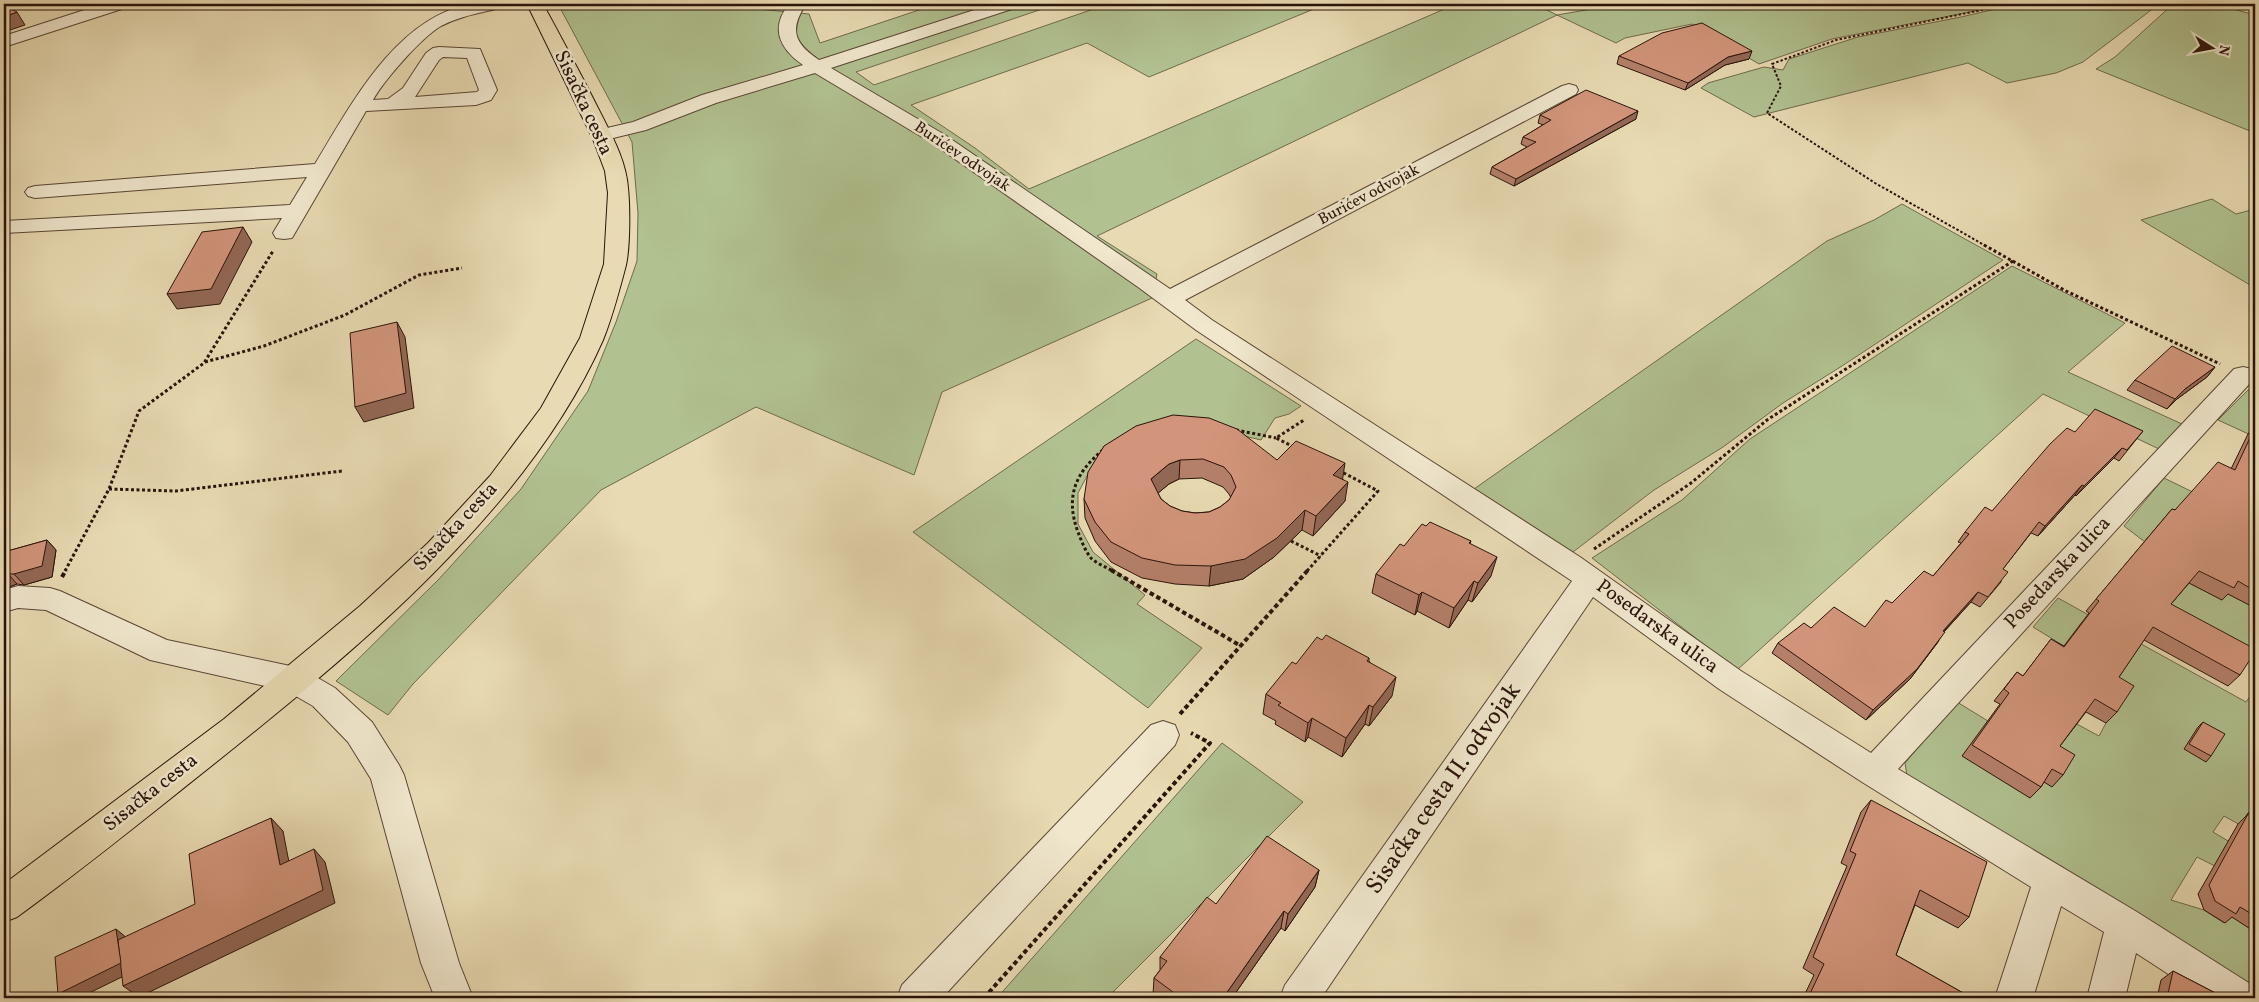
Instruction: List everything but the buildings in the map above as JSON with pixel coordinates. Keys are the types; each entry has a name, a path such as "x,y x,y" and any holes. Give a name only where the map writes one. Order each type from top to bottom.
{"main road":[{"name":"Sisačka cesta","path":"4,906 141,802 295,680 388,598 456,531 517,461 559,401 585,353 605,302 615,262 618,219 617,181 602,135 536,4"}],"street":[{"path":"4,42 119,4"},
{"path":"284,233 372,85 416,38 434,23 464,10 494,4"},
{"name":"Burićev odvojak","path":"798,4 787,16 786,26 789,40 800,54 817,67 841,83 902,116 1169,299 1204,326 1491,514"},
{"path":"602,135 639,126 709,99 817,67 1008,4"},
{"path":"361,106 476,99 484,96 488,90 474,53 439,52 432,57 410,92 394,103"},
{"name":"Burićev odvojak","path":"1169,299 1569,90"},
{"path":"35,192 322,170"},
{"path":"4,227 297,211"},
{"name":"Posedarska ulica","path":"1874,772 2243,375"},
{"name":"Posedarska ulica","path":"1491,514 1579,572 1730,680 1874,772 2124,924 2238,998"},
{"name":"Sisačka cesta II. odvojak","path":"1299,998 1579,572"},
{"path":"4,601 18,598 50,599 161,651 295,680 324,697 360,732 388,776 440,963 454,998"},
{"path":"916,998 1176,727"},
{"path":"2014,998 2051,881"},
{"path":"2106,998 2124,924"}],"path":[{"path":"2011,4 1836,40 1772,64 1782,86 1767,113 1875,183 2013,261 2104,310 2243,375"},
{"path":"204,363 284,233"},
{"path":"1579,572 1767,420 2013,261"},
{"path":"50,599 109,489 139,411 204,363 264,346 345,315 419,275 462,268"},
{"path":"1276,438 1325,407"},
{"path":"1229,429 1276,438 1302,451"},
{"path":"1104,449 1086,464 1074,484 1073,492 1072,510 1078,537 1092,558 1241,646"},
{"path":"984,998 1210,743 1176,727 1241,646 1378,492 1336,469"},
{"path":"109,489 176,491 342,471"},
{"path":"1291,541 1321,556"}],"green space":[{"path":"558,4 763,4 758,9 809,14 820,43 937,4 1057,4 856,72 874,85 1108,4 1326,4 1149,77 1087,43 911,105 975,148 1029,189 1456,4 1535,4 1557,15 1097,236 1157,274 1152,298 942,392 914,475 756,407 601,490 413,684 388,715 336,681 439,579 521,489 588,391 616,322 637,261 638,213 632,142"},
{"path":"1621,4 2000,4 1975,11 1832,39 1759,64 1692,24 1625,38 1616,43 1557,15"},
{"path":"2017,4 2159,4 2083,62 2056,73 2007,83 1968,63 1754,117 1701,88 1708,83 1764,67 1783,70 1789,59 1858,37"},
{"path":"2173,4 2215,4 2255,15 2255,133 2096,69 2115,57"},
{"path":"2212,199 2236,214 2255,209 2255,288 2141,220"},
{"path":"1902,204 2003,260 1783,403 1723,447 1654,490 1573,552 1474,489 1827,241 1874,220"},
{"path":"2012,266 2125,323 2068,372 2182,424 2159,449 2043,394 1737,670 1592,558 1682,500 1750,439"},
{"path":"1196,339 1301,406 1289,414 1275,418 1261,440 1214,429 1095,461 1078,493 1078,524 1093,552 1145,595 1137,604 1202,648 1148,708 913,532"},
{"path":"2248,390 2255,393 2255,437 2218,420"},
{"path":"2164,478 2244,517 2145,542 2124,526"},
{"path":"2189,583 2222,600 2226,593 2255,608 2255,657 2166,610"},
{"path":"2058,598 2246,702 2255,689 2255,817 2242,826 2224,816 2213,832 2255,857 2215,866 2197,857 2171,900 2204,910 2224,923 2229,915 2255,932 2255,995 1907,776 1905,763 1957,702 1988,721 1963,756 2042,780 2052,786 2055,761 2061,742 2075,723 2099,736 2106,723 2082,622 2064,646 2033,627"},
{"path":"1222,743 1303,802 1107,998 997,998"}]}
